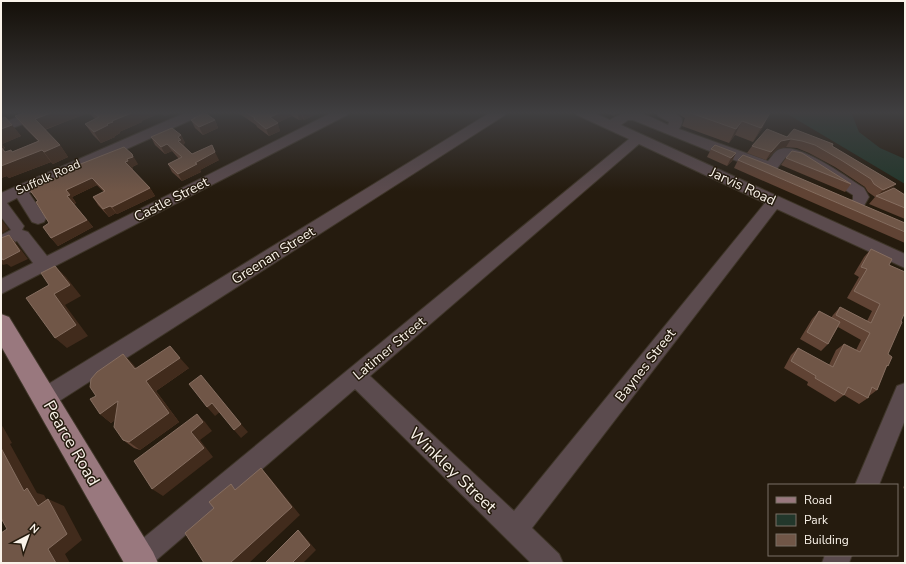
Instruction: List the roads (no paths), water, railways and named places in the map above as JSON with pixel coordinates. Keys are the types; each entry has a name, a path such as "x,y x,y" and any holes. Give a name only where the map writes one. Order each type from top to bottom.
{"main road":[{"name":"Pearce Road","path":"1,324 46,398 140,560"}],"street":[{"name":"Suffolk Road","path":"6,197 137,138"},
{"name":"Castle Street","path":"1,287 290,138"},
{"name":"Greenan Street","path":"46,398 458,138"},
{"name":"Latimer Street","path":"140,560 638,138"},
{"name":"Jarvis Road","path":"639,138 905,261"},
{"path":"691,138 784,174"},
{"path":"770,168 782,153 794,153 802,156 859,192 861,199 856,206"},
{"path":"6,197 38,218"},
{"path":"6,197 16,226"},
{"path":"842,199 870,212"},
{"name":"Baynes Street","path":"515,530 774,201"},
{"path":"1,242 15,235 22,236 44,264"},
{"name":"Winkley Street","path":"356,376 550,563"},
{"path":"867,484 905,393"}]}
